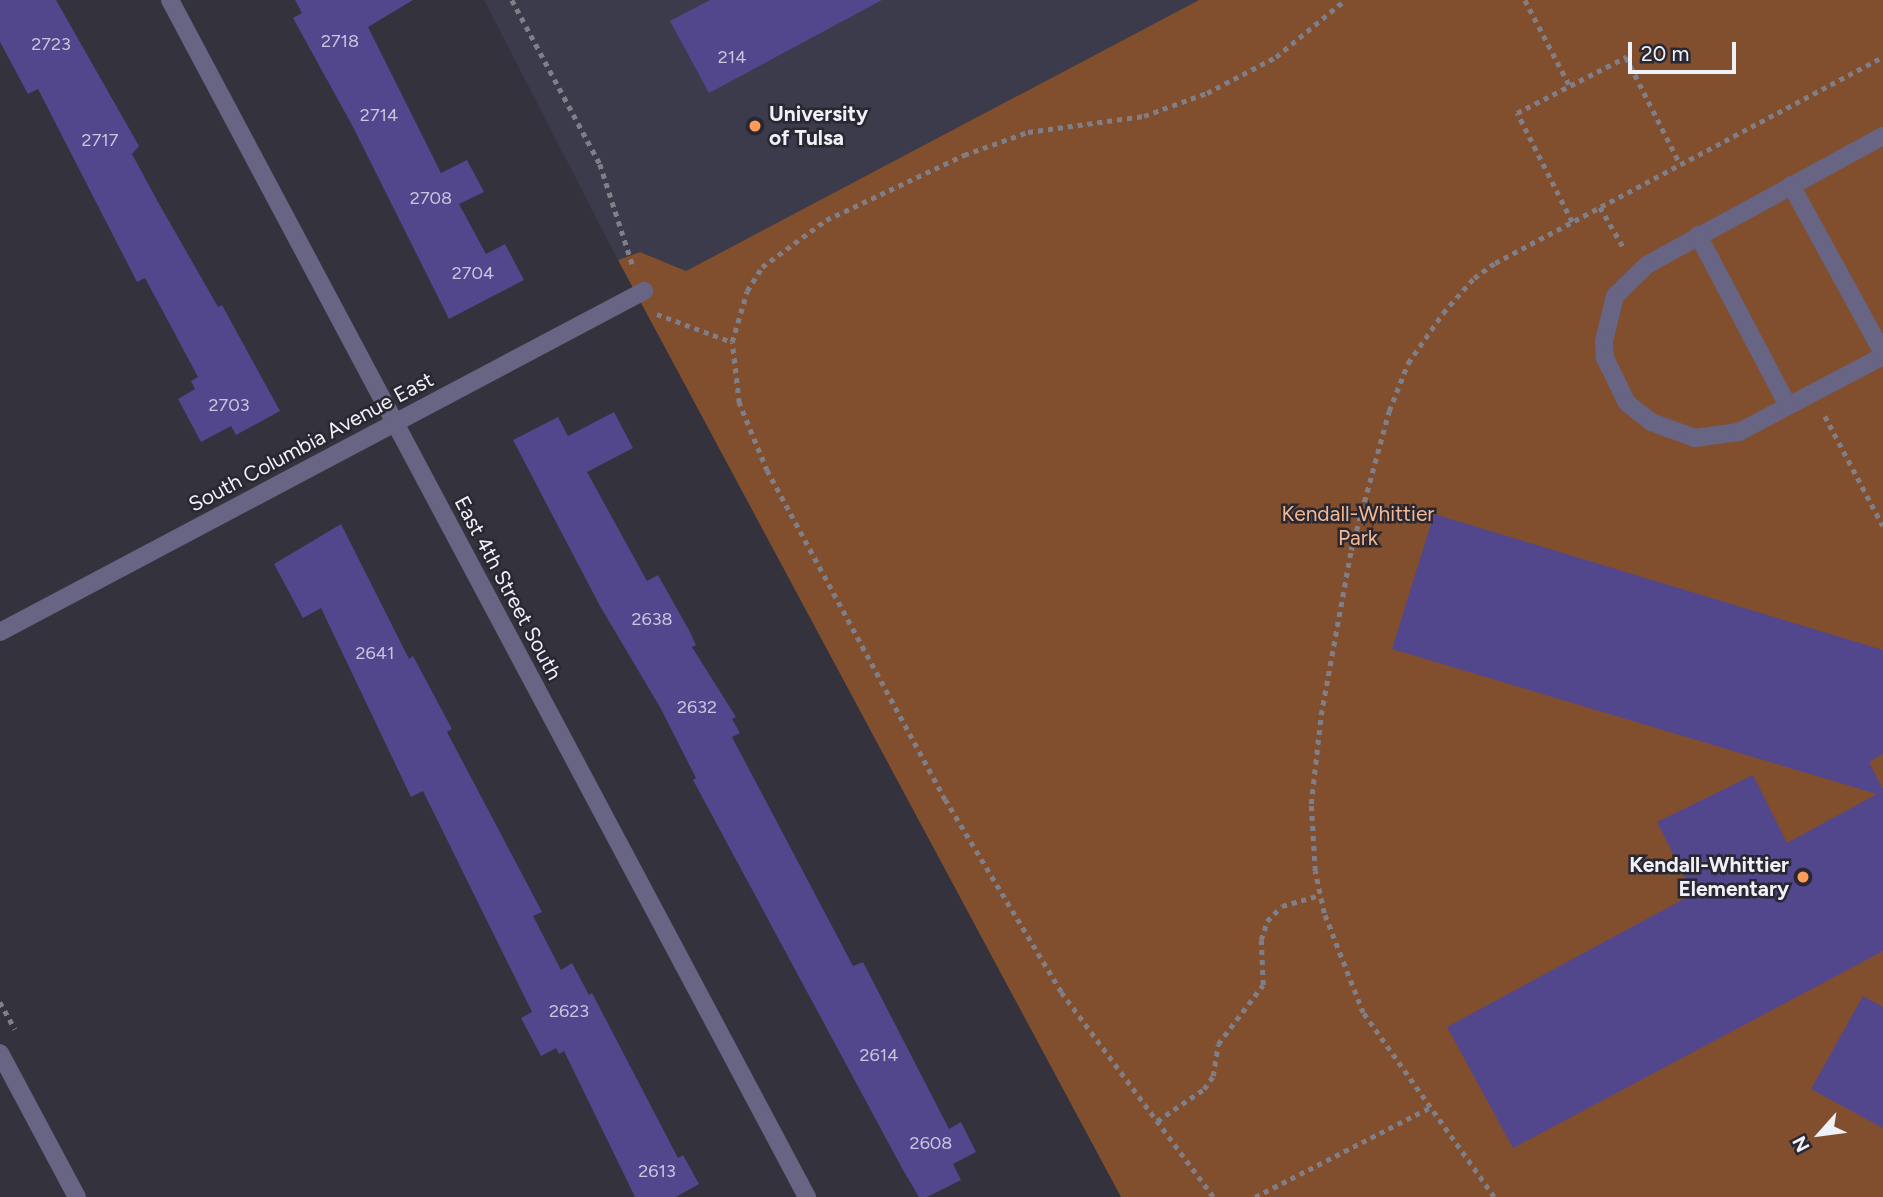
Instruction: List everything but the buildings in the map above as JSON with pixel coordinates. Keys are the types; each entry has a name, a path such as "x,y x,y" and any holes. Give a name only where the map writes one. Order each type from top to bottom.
{"street":[{"name":"East 4th Street South","path":"170,0 807,1197"},
{"path":"1791,185 1883,354 1739,432 1695,438 1658,426 1627,403 1605,358 1605,325 1615,296 1637,273 1698,235 1791,185 1882,140"},
{"path":"1698,235 1788,406"},
{"name":"South Columbia Avenue East","path":"0,632 644,291"},
{"path":"0,1053 77,1197"}],"path":[{"path":"512,0 600,164 631,263 654,311 665,320 732,342"},
{"path":"1213,1197 1061,992 945,800 767,471 739,403 732,342 747,291 762,267 826,220 964,155 1028,132 1144,116 1207,93 1276,57 1345,0"},
{"path":"1525,0 1570,86"},
{"path":"1572,222 1517,113 1626,57 1680,164"},
{"path":"1494,1197 1363,1013 1320,894 1311,804 1321,715 1351,550 1389,411 1408,363 1474,278 1572,222 1883,57"},
{"path":"1600,207 1637,273"},
{"path":"1824,415 1883,526"},
{"path":"1157,1121 1204,1089 1213,1076 1218,1044 1263,985 1261,940 1267,921 1282,906 1320,894"},
{"path":"1255,1197 1429,1108"}],"shaded area":[{"name":"University of Tulsa","path":"484,0 1199,0 686,271 640,252 618,260"}],"green space":[{"name":"Kendall-Whittier Park","path":"1199,0 1883,0 1883,1197 1121,1197 618,260 640,252 686,271"}],"place":[{"name":"University of Tulsa","path":"755,126"},
{"name":"Kendall-Whittier Elementary","path":"1803,877"}]}
